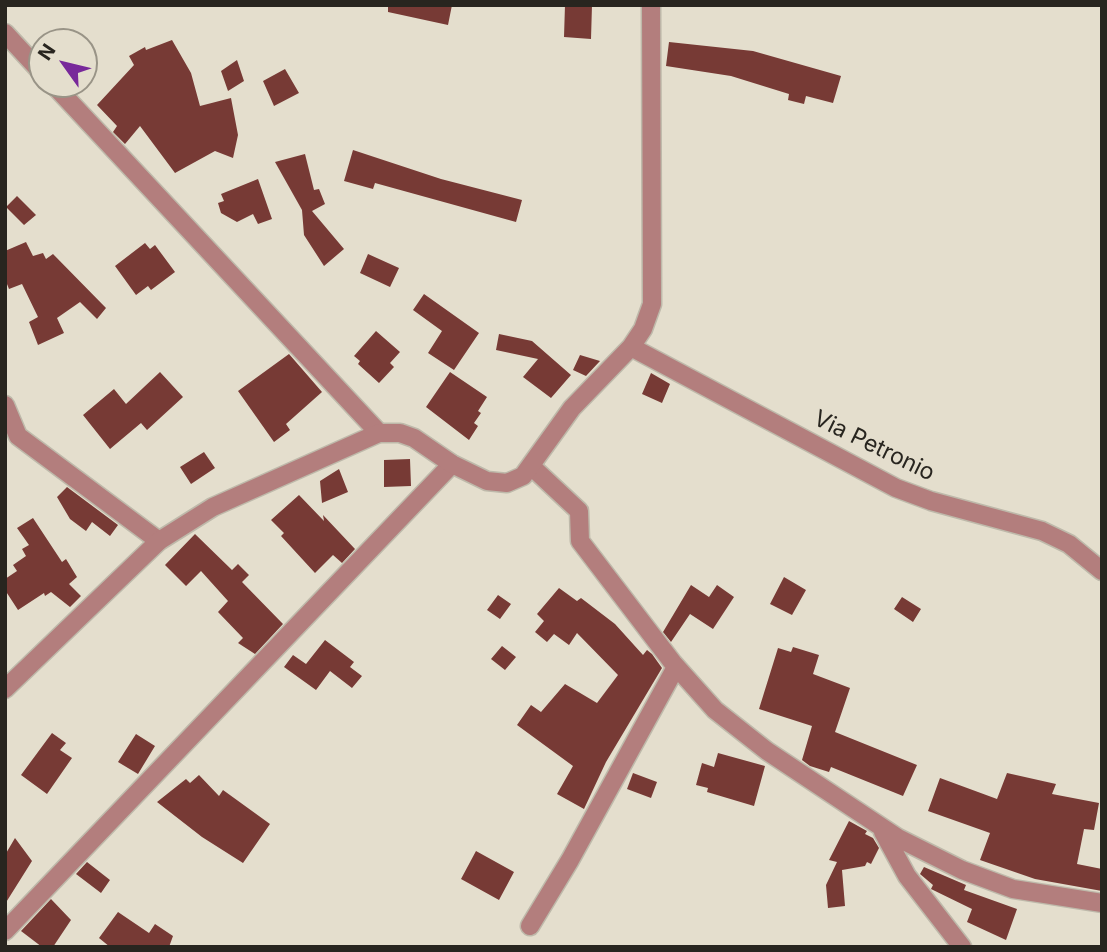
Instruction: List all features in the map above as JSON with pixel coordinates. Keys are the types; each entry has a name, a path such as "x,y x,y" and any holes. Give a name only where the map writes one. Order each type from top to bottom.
{"street":[{"path":"5,689 159,541 213,507 380,433 400,433 414,438 452,464 487,481 507,483 523,477 572,408 631,347 643,329 652,304 651,5"},
{"path":"5,33 28,58"},
{"path":"66,98 380,433"},
{"name":"Via Petronio","path":"631,347 896,488 931,501 1042,531 1069,544 1102,571"},
{"path":"5,405 18,436 159,541"},
{"path":"5,931 452,464"},
{"path":"531,466 579,511 580,541 676,667 725,718 767,751 878,825 962,870 1013,889 1102,903"},
{"path":"530,926 570,860 676,667"},
{"path":"878,825 907,876 962,947"}],"building":[{"path":"388,5 452,5 448,25 388,12"},
{"path":"565,5 592,5 591,39 564,37"},
{"path":"172,40 191,73 200,106 231,98 238,135 233,158 215,151 175,173 140,126 125,144 113,132 117,126 97,105 134,65 129,56 145,47 146,50"},
{"path":"669,42 753,51 841,76 833,103 806,96 804,104 788,100 789,94 731,76 666,66"},
{"path":"237,60 244,81 228,91 221,71"},
{"path":"285,69 299,93 274,106 263,81"},
{"path":"353,150 441,179 522,200 516,222 375,183 373,189 344,181"},
{"path":"305,154 314,190 319,189 325,204 312,211 344,249 324,266 304,235 302,210 275,162"},
{"path":"258,179 272,219 258,224 253,214 237,222 221,213 218,203 224,201 221,194"},
{"path":"17,196 36,215 24,225 6,207"},
{"path":"26,242 33,256 43,253 46,259 53,254 106,308 97,319 80,302 57,318 64,333 38,345 29,322 38,317 22,284 9,289 5,279 5,251"},
{"path":"145,243 150,249 155,245 175,272 151,290 148,286 136,295 115,266"},
{"path":"368,254 399,268 390,287 360,273"},
{"path":"424,294 479,333 454,370 428,353 442,331 413,310"},
{"path":"376,331 400,352 390,363 394,367 379,383 358,364 360,361 354,356"},
{"path":"499,334 532,341 571,375 551,398 523,377 538,359 496,350"},
{"path":"289,354 322,392 286,424 290,430 274,442 238,391"},
{"path":"580,355 600,361 586,376 573,370"},
{"path":"160,372 183,397 147,430 141,423 110,449 83,415 114,389 126,404"},
{"path":"450,372 487,397 474,423 478,426 469,440 426,407"},
{"path":"651,373 670,384 662,403 642,394"},
{"path":"204,452 215,468 191,484 180,467"},
{"path":"410,459 411,486 384,487 384,460"},
{"path":"339,469 348,492 322,503 320,481"},
{"path":"67,487 118,525 110,536 92,522 86,531 70,519 57,497"},
{"path":"299,495 324,521 323,515 355,549 342,563 333,555 315,573 281,536 284,533 271,520"},
{"path":"33,518 62,562 66,559 77,577 69,584 81,596 70,607 51,592 45,596 44,593 18,610 5,590 5,579 17,571 13,565 26,556 22,549 29,545 17,528"},
{"path":"195,534 232,570 238,564 249,575 242,582 283,624 255,654 238,643 243,638 218,612 228,601 201,571 186,586 165,565"},
{"path":"784,577 806,590 792,615 770,604"},
{"path":"691,585 709,597 717,585 734,597 713,629 690,614 671,642 663,632"},
{"path":"559,588 577,601 581,598 615,624 643,655 647,650 662,668 606,762 584,809 557,794 573,766 517,725 531,705 541,712 565,684 597,703 618,675 577,633 569,645 554,634 547,642 535,632 544,621 537,614"},
{"path":"498,595 511,604 500,619 487,610"},
{"path":"902,597 921,609 913,622 894,609"},
{"path":"325,640 354,662 350,667 362,676 352,688 330,671 316,690 284,667 293,655 306,664"},
{"path":"502,646 516,657 505,670 491,659"},
{"path":"793,647 819,655 813,674 850,688 835,732 917,765 903,796 831,767 829,772 810,766 802,760 812,726 759,709 778,648 791,652"},
{"path":"52,733 66,743 60,750 72,758 47,794 21,775"},
{"path":"136,734 155,746 138,774 118,762"},
{"path":"718,753 765,766 754,806 707,792 708,788 696,785 702,763 714,767"},
{"path":"633,773 657,782 651,798 627,789"},
{"path":"1007,773 1056,784 1052,794 1099,803 1094,830 1084,829 1077,864 1102,869 1102,891 1035,879 980,860 990,833 928,811 940,778 997,799"},
{"path":"199,775 219,796 223,790 270,824 243,863 202,837 157,802 186,779 190,783"},
{"path":"849,821 867,831 865,834 873,838 879,848 871,864 867,862 865,866 842,870 845,906 828,908 826,885 837,862 829,860"},
{"path":"15,838 32,861 5,904 5,855"},
{"path":"476,851 514,872 499,900 461,879"},
{"path":"87,862 110,880 101,893 76,874"},
{"path":"924,867 966,885 964,890 1017,909 1006,940 967,922 972,909 931,889 933,885 920,874"},
{"path":"51,899 71,920 53,947 42,947 21,931"},
{"path":"118,912 149,933 155,924 173,936 169,947 110,947 99,938"}]}
